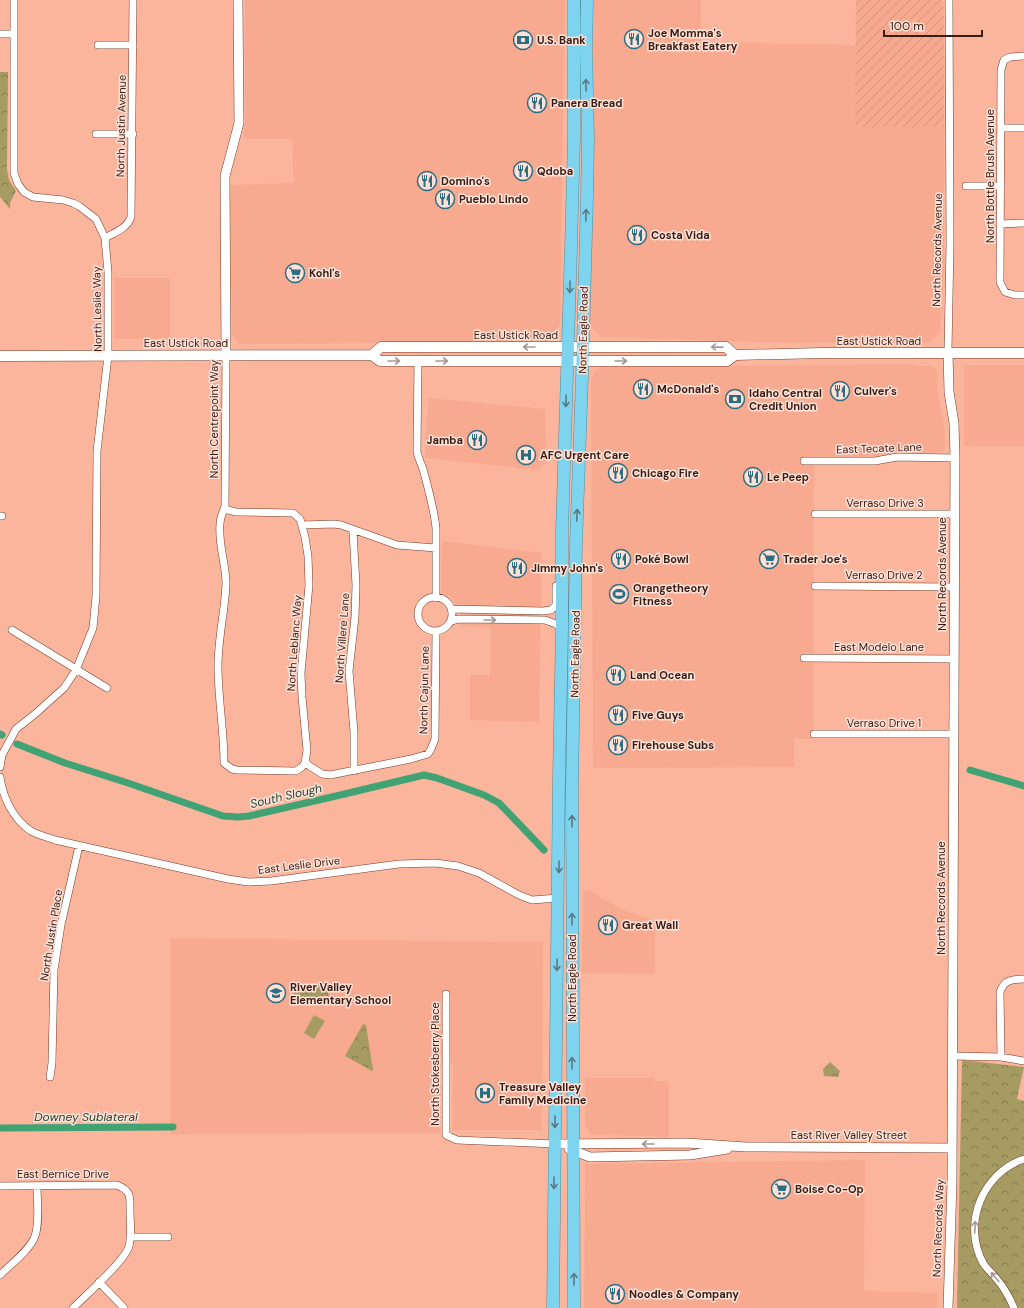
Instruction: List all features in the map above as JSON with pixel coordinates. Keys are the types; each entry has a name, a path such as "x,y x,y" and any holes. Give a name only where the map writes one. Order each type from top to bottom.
{"highway":[{"name":"North Eagle Road","path":"554,1308 562,531 574,138 574,0"},
{"path":"581,0 581,30 586,50"},
{"name":"North Eagle Road","path":"574,1308 572,788 576,544 588,138 586,50 587,0"},
{"path":"562,630 567,633 567,678 574,682"},
{"path":"560,691 567,700 566,781 572,788"}],"main road":[{"name":"East Ustick Road","path":"372,355 381,348 568,347 726,348 735,355"},
{"name":"East Ustick Road","path":"0,356 372,355 380,361 582,362 727,361 735,355 948,352 1024,353"}],"street":[{"name":"North Leslie Way","path":"0,767 2,755 16,729 64,688 76,670 93,628 96,596 97,451 108,356 108,273 105,238 96,219 79,206 63,200 33,197 24,192 18,184 14,173 14,0"},
{"name":"North Justin Avenue","path":"105,238 123,228 129,223 131,217 133,134 133,0"},
{"name":"North Centrepoint Way","path":"238,0 239,123 225,176 226,355 224,509 220,523 220,537 226,583 218,664 218,698 221,716 224,763 226,765 236,770 296,771 305,763"},
{"name":"North Records Avenue","path":"949,0 950,244 948,352 949,392 954,423 955,458 952,1148"},
{"path":"0,34 14,34"},
{"path":"98,44 133,45"},
{"name":"North Bottle Brush Avenue","path":"1024,56 1010,57 1004,60 1001,70 1000,186 1000,282 1005,292 1015,295 1024,295"},
{"path":"1001,128 1024,128"},
{"path":"96,134 133,134"},
{"path":"966,186 1000,186"},
{"path":"1000,224 1024,224"},
{"path":"418,361 417,451 435,516 436,598"},
{"name":"East Tecate Lane","path":"804,461 875,461 897,457 955,458"},
{"path":"224,509 236,512 293,513 298,516 302,525 334,524 397,545 436,548"},
{"name":"Verraso Drive 3","path":"815,514 954,514"},
{"name":"North Leblanc Way","path":"302,525 308,556 309,585 301,673 308,750 305,763"},
{"name":"North Villere Lane","path":"353,530 356,591 355,617 348,671 354,732 354,771"},
{"path":"452,609 551,610 556,605 557,546 562,531"},
{"name":"Verraso Drive 2","path":"814,586 954,586"},
{"path":"441,598 452,609 451,621 446,628 436,631 427,629 422,624 419,613 423,603 428,600 441,598"},
{"path":"451,621 459,619 545,620 556,624 562,630"},
{"path":"12,630 108,688"},
{"name":"North Cajun Lane","path":"354,771 411,759 428,754 432,749 435,739 436,631"},
{"name":"East Modelo Lane","path":"804,658 954,659"},
{"name":"Verraso Drive 1","path":"814,734 954,734"},
{"path":"305,763 326,775 354,771"},
{"name":"East Leslie Drive","path":"0,777 2,788 11,811 22,823 37,834 79,846 221,878 248,882 271,881 399,864 435,863 458,866 479,873 519,895 532,900 558,898"},
{"name":"North Justin Place","path":"50,1077 52,1063 54,970 61,925 79,846"},
{"path":"1001,1057 1000,992 1004,983 1013,979 1024,979"},
{"name":"North Stokesberry Place","path":"446,994 446,1135"},
{"path":"952,1056 1001,1057 1024,1061"},
{"name":"East River Valley Street","path":"446,1135 457,1140 555,1144 574,1147 687,1143 746,1147 952,1148"},
{"name":"East River Valley Street","path":"574,1147 590,1157 690,1155 746,1147"},
{"name":"North Records Way","path":"948,1308 952,1148"},
{"path":"1014,1308 1005,1290 984,1264 978,1252 974,1236 975,1218 981,1198 991,1181 1006,1167 1024,1159"},
{"name":"East Bernice Drive","path":"0,1186 117,1185 126,1189 130,1197 130,1237"},
{"path":"0,1275 30,1245 35,1237 37,1227 37,1186"},
{"path":"73,1308 122,1259 129,1248 130,1237 168,1237"},
{"path":"99,1282 124,1308"}],"shaded area":[{"path":"245,0 565,0 560,325 547,342 239,344 232,336 230,185 294,183 292,139 247,139 243,134 245,123"},
{"path":"594,0 701,0 701,42 856,45 856,127 944,127 944,269 940,333 930,342 791,343 600,337 590,326"},
{"path":"856,0 943,0 944,127 855,127"},
{"path":"114,278 170,278 170,339 114,339"},
{"path":"915,364 915,366 933,366 937,371 938,393 945,432 945,449 942,452 897,452 877,457 814,458 814,739 794,739 794,767 593,768 591,380 594,372 602,367"},
{"path":"964,365 1024,365 1024,446 964,446"},
{"path":"428,398 545,409 546,460 540,470 425,458"},
{"path":"442,541 542,553 539,722 470,720 470,675 490,675 491,627 461,626 461,606 456,605 451,597 441,591"},
{"path":"583,891 590,891 621,909 655,921 655,974 582,973"},
{"name":"River Valley Elementary School","path":"170,938 543,942 542,1130 452,1130 453,1064 441,1064 441,1133 170,1134"},
{"path":"585,1078 654,1078 654,1081 669,1081 669,1139 653,1136 591,1135 585,1126"},
{"path":"865,1160 864,1291 938,1293 937,1308 584,1308 585,1164"}],"green space":[{"path":"0,72 8,72 7,169 9,180 16,191 10,203 10,209 0,197"},
{"path":"324,982 329,996 321,996 298,1004 293,991"},
{"path":"314,1015 325,1021 314,1039 304,1033"},
{"path":"363,1024 366,1025 372,1071 345,1056"},
{"path":"962,1060 1024,1067 1017,1099 1024,1101 1024,1308 957,1308"},
{"path":"830,1062 840,1071 838,1077 824,1076 823,1069"}],"waterway":[{"name":"South Slough","path":"17,744 65,763 223,816 249,816 424,775 437,778 484,795 499,803 544,850"},
{"path":"970,770 1024,786"},
{"name":"Downey Sublateral","path":"0,1128 173,1127"}],"place":[{"name":"Joe Momma's Breakfast Eatery","path":"634,39"},
{"name":"U.S. Bank","path":"523,40"},
{"name":"Panera Bread","path":"537,103"},
{"name":"Qdoba","path":"523,171"},
{"name":"Domino's","path":"427,181"},
{"name":"Pueblo Lindo","path":"445,199"},
{"name":"Costa Vida","path":"637,235"},
{"name":"Kohl's","path":"295,273"},
{"name":"McDonald's","path":"643,389"},
{"name":"Culver's","path":"840,391"},
{"name":"Idaho Central Credit Union","path":"735,399"},
{"name":"Jamba","path":"477,440"},
{"name":"AFC Urgent Care","path":"526,455"},
{"name":"Chicago Fire","path":"618,473"},
{"name":"Le Peep","path":"753,477"},
{"name":"Poké Bowl","path":"621,559"},
{"name":"Trader Joe's","path":"769,559"},
{"name":"Jimmy John's","path":"517,568"},
{"name":"Orangetheory Fitness","path":"619,594"},
{"name":"Land Ocean","path":"616,675"},
{"name":"Five Guys","path":"618,715"},
{"name":"Firehouse Subs","path":"618,745"},
{"name":"Great Wall","path":"608,925"},
{"name":"River Valley Elementary School","path":"276,993"},
{"name":"Treasure Valley Family Medicine","path":"485,1093"},
{"name":"Boise Co-Op","path":"781,1189"},
{"name":"Noodles & Company","path":"615,1294"}]}
